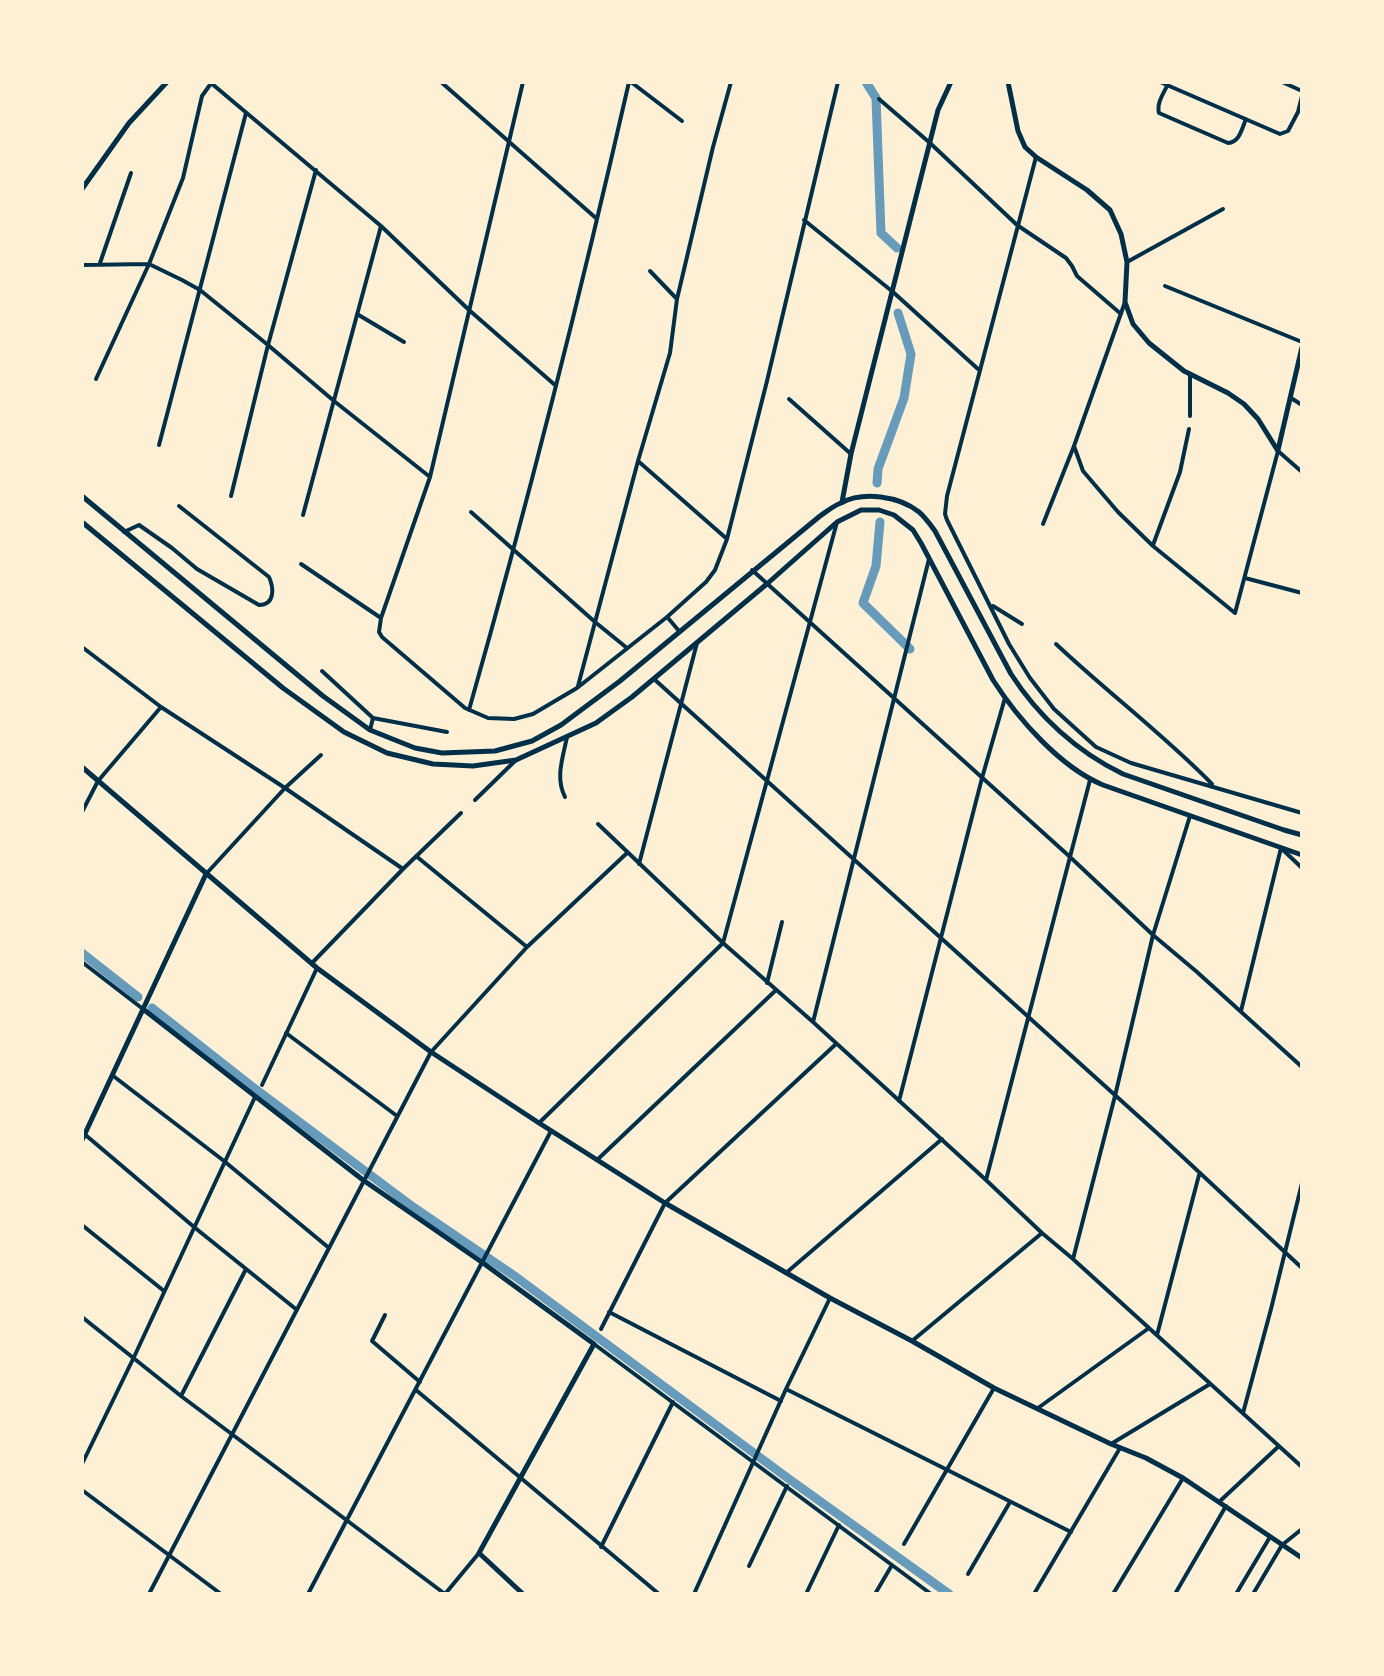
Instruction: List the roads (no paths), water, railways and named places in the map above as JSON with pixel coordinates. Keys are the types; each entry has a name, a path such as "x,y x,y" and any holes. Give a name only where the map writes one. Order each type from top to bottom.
{"street":[{"path":"82,189 129,123 167,82"},
{"path":"441,82 597,219"},
{"path":"523,82 430,477 381,618 379,632 469,710 488,718 514,719 533,714 577,688 667,617 715,570 727,539 766,385 838,82"},
{"path":"469,710 515,550 630,82 682,121"},
{"path":"577,688 670,353 677,299 731,82"},
{"path":"842,502 851,454 938,110 951,82"},
{"path":"1008,82 1018,131 1025,147 1110,210 1121,234 1127,262 1125,302 1043,524"},
{"path":"1160,82 1284,134 1300,112 1302,94 1282,82"},
{"path":"96,379 149,264 183,178 202,96 212,83 381,226 469,310 556,385"},
{"path":"1169,84 1158,108 1159,113 1228,143 1238,138 1246,119"},
{"path":"879,99 1017,225 1066,258 1077,276 1121,314"},
{"path":"159,445 246,113"},
{"path":"1036,157 947,496 947,520 1009,644 1030,678 1054,709 1096,747 1131,763 1302,813"},
{"path":"231,496 316,170"},
{"path":"100,263 131,173"},
{"path":"82,199 82,208"},
{"path":"1127,262 1223,209"},
{"path":"804,220 893,292 979,370"},
{"path":"303,515 381,226"},
{"path":"82,265 149,264 200,290 430,477"},
{"path":"650,271 677,299"},
{"path":"1074,446 1083,471 1100,492 1153,546 1235,613 1278,451 1302,345 1165,286"},
{"path":"1125,302 1133,324 1149,343 1190,375 1244,404 1258,419 1278,451 1302,472"},
{"path":"357,314 404,342"},
{"path":"1190,375 1190,416"},
{"path":"1291,398 1302,405"},
{"path":"789,399 851,454"},
{"path":"1153,546 1180,472 1189,429"},
{"path":"638,461 727,539"},
{"path":"82,496 323,696 370,730 415,748 442,753 495,751 532,741 561,725 620,681 820,516 842,502 859,497 904,503 918,511 935,531 1017,684 1076,746 1123,774 1302,835"},
{"path":"124,532 139,525 197,569 259,605 270,601 273,585 269,577 179,506"},
{"path":"82,522 283,688 344,732 387,753 433,764 473,766 516,760 596,723 654,679 837,522 861,510 879,510 894,515 913,530 1005,698 1035,734 1080,774 1302,855"},
{"path":"471,512 627,648"},
{"path":"539,1123 723,943 837,522"},
{"path":"813,1022 929,558"},
{"path":"301,564 381,618"},
{"path":"752,570 1302,1067"},
{"path":"1245,578 1302,593"},
{"path":"991,605 1022,624"},
{"path":"667,617 679,631"},
{"path":"639,864 697,643"},
{"path":"1056,644 1214,786"},
{"path":"82,647 161,707 403,869"},
{"path":"322,671 373,718 447,732"},
{"path":"1017,684 1030,678"},
{"path":"654,679 1302,1268"},
{"path":"899,1101 1005,698"},
{"path":"82,812 98,781 161,707"},
{"path":"1050,722 1054,709"},
{"path":"370,730 373,718"},
{"path":"565,797 560,787 560,772 567,737"},
{"path":"297,1310 83,1135 206,874 285,788 321,755"},
{"path":"475,800 516,760"},
{"path":"82,767 314,965 431,1052 551,1131 665,1203 830,1298 994,1388 1183,1478 1302,1558"},
{"path":"986,1180 1090,780"},
{"path":"262,1085 314,965 403,869 461,813"},
{"path":"1073,1259 1153,935 1190,816"},
{"path":"598,824 723,943 1302,1467"},
{"path":"1281,848 1302,868"},
{"path":"1241,1011 1281,848"},
{"path":"149,1594 431,1052 527,947 627,853"},
{"path":"416,856 527,947"},
{"path":"767,983 782,922"},
{"path":"82,962 364,1179 484,1261 756,1460 931,1594"},
{"path":"597,1160 776,991"},
{"path":"286,1033 397,1116"},
{"path":"601,1329 665,1203 836,1044"},
{"path":"112,1075 224,1161 329,1248"},
{"path":"82,1464 255,1097"},
{"path":"308,1594 551,1131"},
{"path":"786,1273 942,1139"},
{"path":"1157,1335 1200,1175"},
{"path":"1243,1413 1302,1183"},
{"path":"82,1225 164,1291"},
{"path":"912,1341 1042,1233"},
{"path":"181,1396 246,1269"},
{"path":"694,1594 830,1298"},
{"path":"609,1312 781,1401"},
{"path":"385,1315 372,1341 420,1382"},
{"path":"82,1317 181,1396 445,1594 479,1553 594,1344"},
{"path":"1038,1408 1149,1328"},
{"path":"1111,1444 1210,1384"},
{"path":"904,1544 994,1388"},
{"path":"786,1389 1071,1532"},
{"path":"416,1390 659,1594"},
{"path":"601,1547 673,1402"},
{"path":"1219,1502 1279,1446"},
{"path":"1034,1594 1120,1447"},
{"path":"1113,1594 1183,1478"},
{"path":"749,1566 787,1486"},
{"path":"82,1490 221,1594"},
{"path":"968,1574 1010,1502"},
{"path":"1175,1594 1226,1506"},
{"path":"806,1594 839,1525"},
{"path":"1253,1594 1282,1545 1302,1529"},
{"path":"1236,1594 1270,1537"},
{"path":"479,1553 523,1594"},
{"path":"875,1594 892,1565"}],"waterway":[{"path":"866,82 876,98 881,233 897,248"},
{"path":"877,483 878,469 904,398 911,354 898,313"},
{"path":"880,522 876,566 863,603 910,649"},
{"path":"82,953 138,997"},
{"path":"152,1008 413,1207 516,1277 949,1594"}]}
